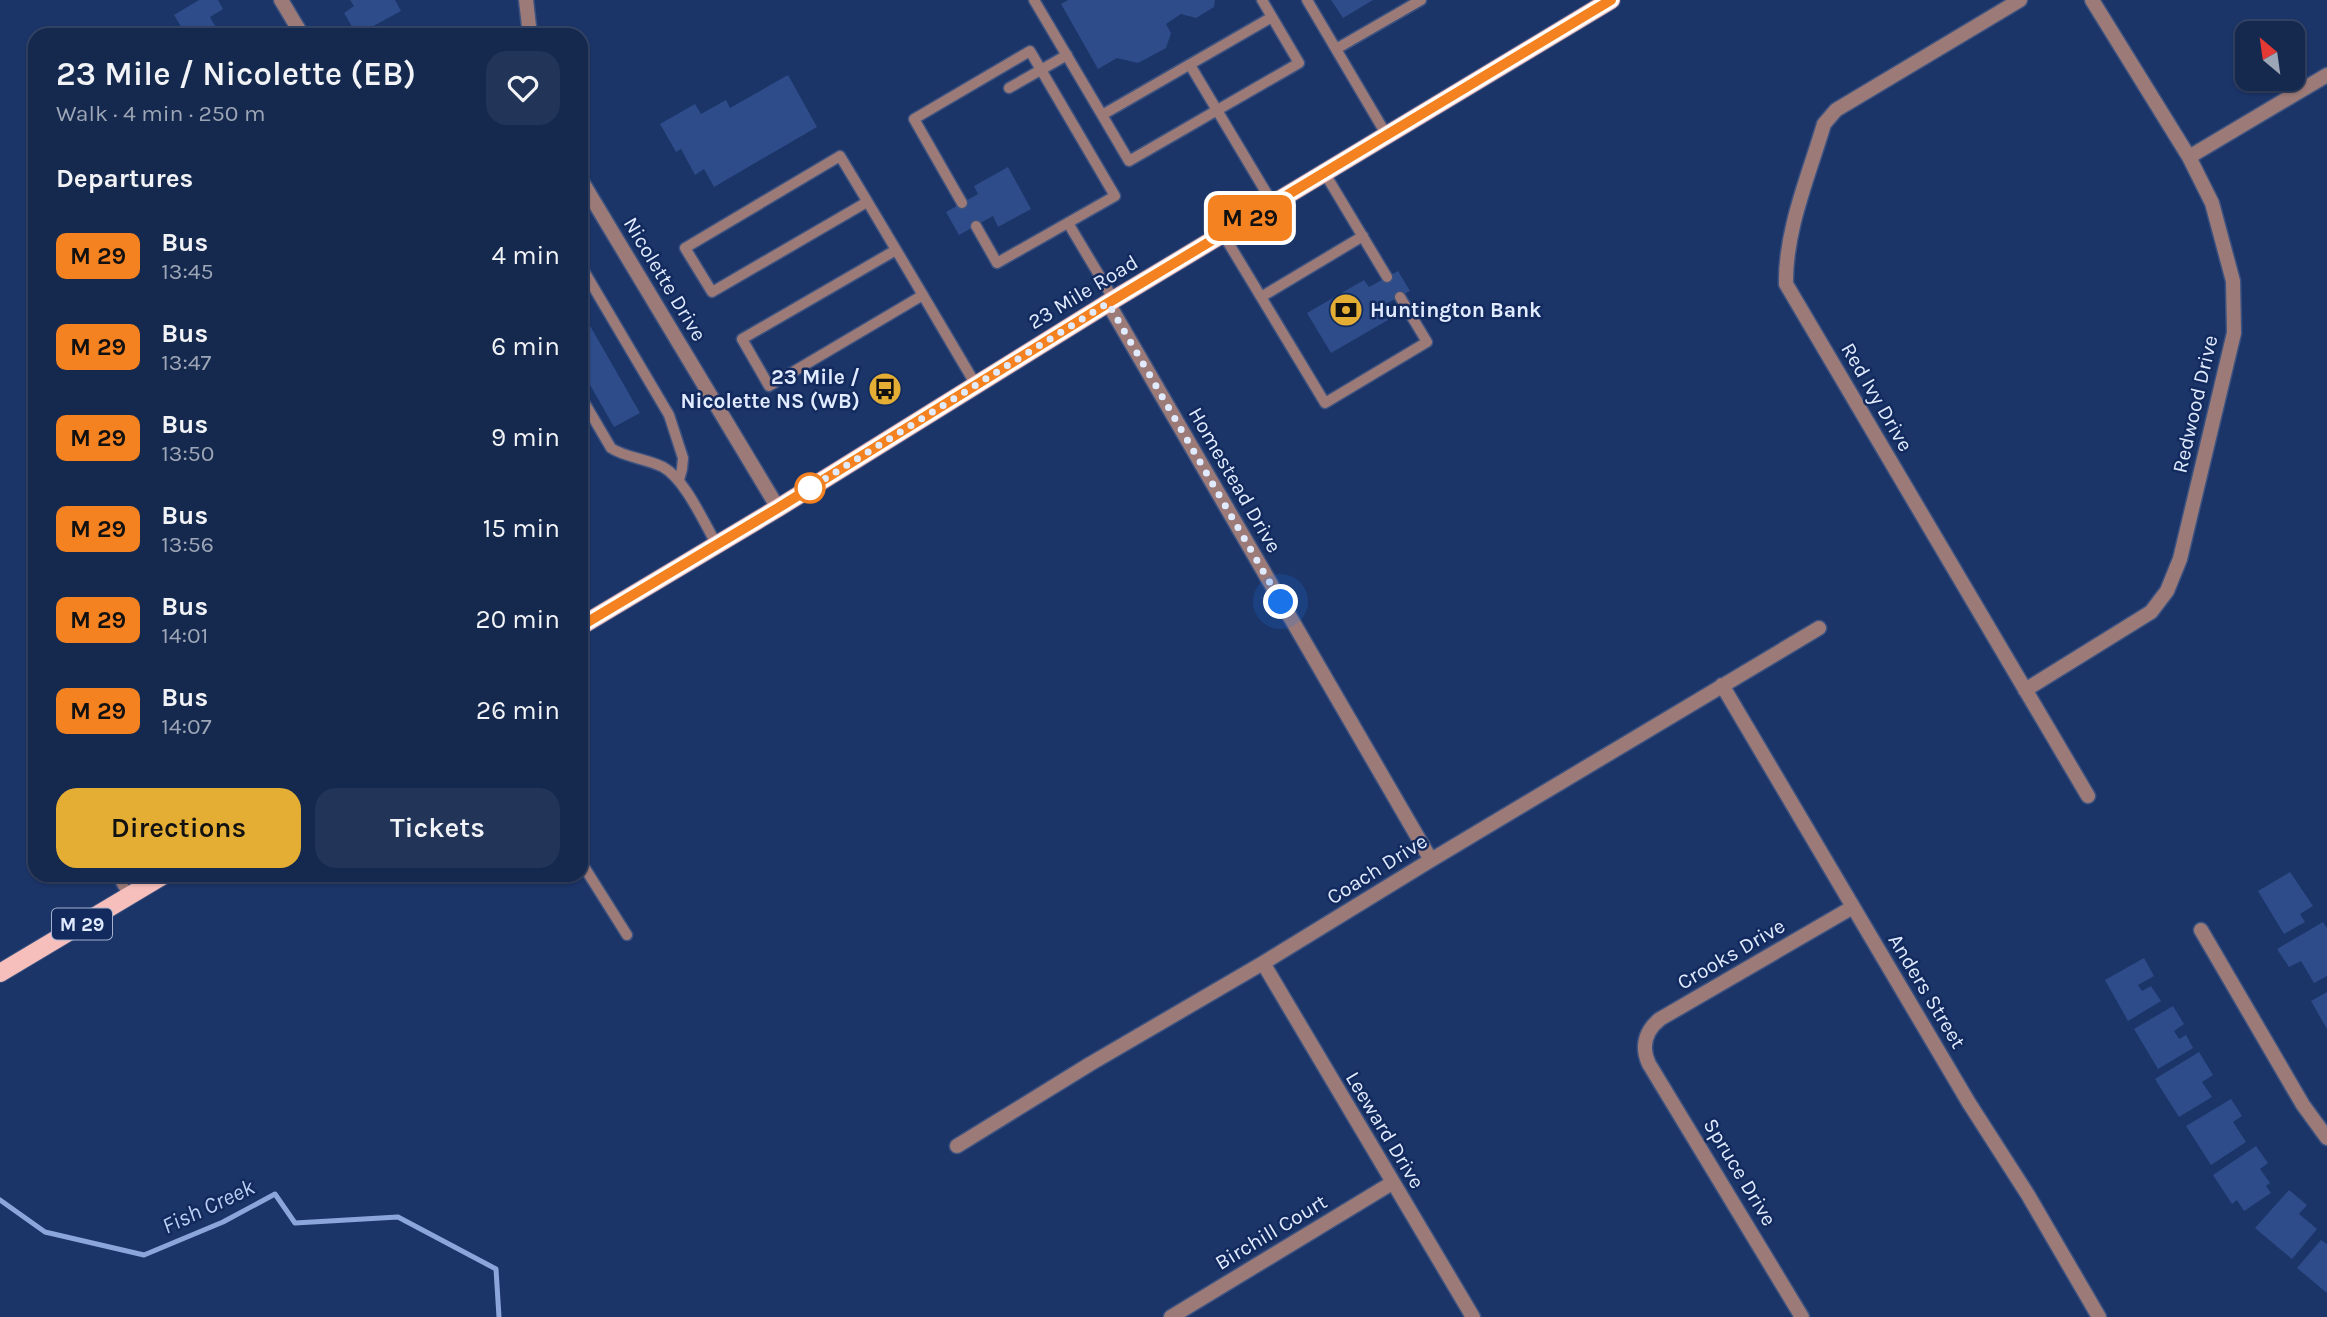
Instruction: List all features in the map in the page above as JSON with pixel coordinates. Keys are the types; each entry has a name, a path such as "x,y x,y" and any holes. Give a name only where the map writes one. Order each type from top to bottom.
{"main road":[{"name":"23 Mile Road","path":"588,618 717,545 1111,301 1611,0"},
{"name":"M 29","path":"0,973 152,882"}],"street":[{"path":"281,0 298,28"},
{"path":"526,0 529,28"},
{"name":"Red Ivy Drive","path":"2020,0 1836,110 1824,124 1792,230 1786,284 2088,796"},
{"name":"Redwood Drive","path":"2025,690 2151,612 2167,592 2180,559 2234,333 2233,281 2213,203 2189,157 2092,0"},
{"path":"2189,157 2327,75"},
{"name":"Nicolette Drive","path":"588,192 778,508"},
{"name":"Homestead Drive","path":"1111,301 1430,860"},
{"name":"Coach Drive","path":"957,1146 1819,628"},
{"name":"Anders Street","path":"1722,685 2099,1317"},
{"name":"Crooks Drive","path":"1644,1049 1646,1034 1660,1019 1853,907"},
{"path":"2201,930 2303,1105 2327,1138"},
{"name":"Leeward Drive","path":"1263,963 1473,1317"},
{"name":"Spruce Drive","path":"1644,1049 1648,1064 1661,1081 1802,1317"},
{"name":"Birchill Court","path":"1171,1317 1392,1183"}],"lane":[{"path":"1034,0 1129,161 1299,62 1262,0"},
{"path":"1307,0 1386,134"},
{"path":"1335,49 1421,0"},
{"path":"1102,115 1272,17"},
{"path":"962,203 914,119 1030,51 1115,196 998,263 976,226"},
{"path":"1009,89 1067,55"},
{"path":"1190,65 1273,204"},
{"path":"867,202 712,292 685,248 840,156 976,385"},
{"path":"1324,172 1387,277"},
{"path":"1068,223 1111,301"},
{"path":"1223,234 1325,403 1426,342 1400,297"},
{"path":"1261,297 1363,236"},
{"path":"896,250 742,339 769,386 923,295"},
{"path":"588,278 669,415 682,458 679,480"},
{"path":"588,409 611,447 618,453 640,457 665,468 679,480 717,545"},
{"path":"588,873 626,935"},
{"path":"121,882 129,896"}],"building":[{"path":"199,0 218,0 223,9 210,17 215,26 212,28 182,28 174,15"},
{"path":"350,0 395,0 401,11 370,28 353,28 344,13 354,6"},
{"path":"1068,0 1215,0 1214,7 1196,18 1181,14 1166,24 1171,33 1166,48 1138,63 1117,58 1098,69 1061,4"},
{"path":"1331,0 1373,0 1343,18"},
{"path":"788,75 817,127 714,187 704,169 695,175 681,149 676,152 660,124 695,104 701,114 726,100 730,108"},
{"path":"1008,167 1031,209 998,227 993,216 959,235 946,212 978,194 974,186"},
{"name":"Huntington Bank","path":"1398,271 1410,291 1380,307 1388,320 1331,353 1307,313 1364,280 1369,287"},
{"path":"588,322 640,413 614,427 588,381"},
{"path":"2290,872 2313,906 2300,914 2305,922 2284,934 2258,891"},
{"path":"2323,922 2327,928 2327,976 2314,983 2301,961 2289,967 2277,949"},
{"path":"2144,958 2154,976 2138,985 2142,991 2151,986 2161,1001 2128,1021 2105,980"},
{"path":"2327,992 2327,1029 2311,1001"},
{"path":"2173,1006 2184,1024 2174,1031 2179,1039 2186,1035 2193,1048 2158,1069 2134,1029"},
{"path":"2199,1052 2213,1075 2202,1082 2212,1097 2179,1117 2155,1079"},
{"path":"2231,1099 2242,1116 2233,1122 2246,1142 2211,1165 2186,1126"},
{"path":"2256,1146 2268,1163 2260,1169 2270,1183 2266,1186 2271,1193 2244,1211 2237,1200 2232,1204 2213,1175"},
{"path":"2289,1190 2307,1205 2299,1214 2317,1229 2292,1259 2255,1228"},
{"path":"2321,1240 2327,1244 2327,1293 2297,1268"}],"waterway":[{"name":"Fish Creek","path":"0,1200 45,1232 144,1255 223,1222 275,1194 295,1223 398,1217 496,1269 499,1317"}],"bus line":[{"path":"588,622 1386,134 1611,0"}],"place":[{"name":"Huntington Bank","path":"1346,310"},
{"name":"23 Mile / Nicolette NS (WB)","path":"885,389"}],"route":[{"path":"810,488 807,490 1108,303 1281,602"}]}
